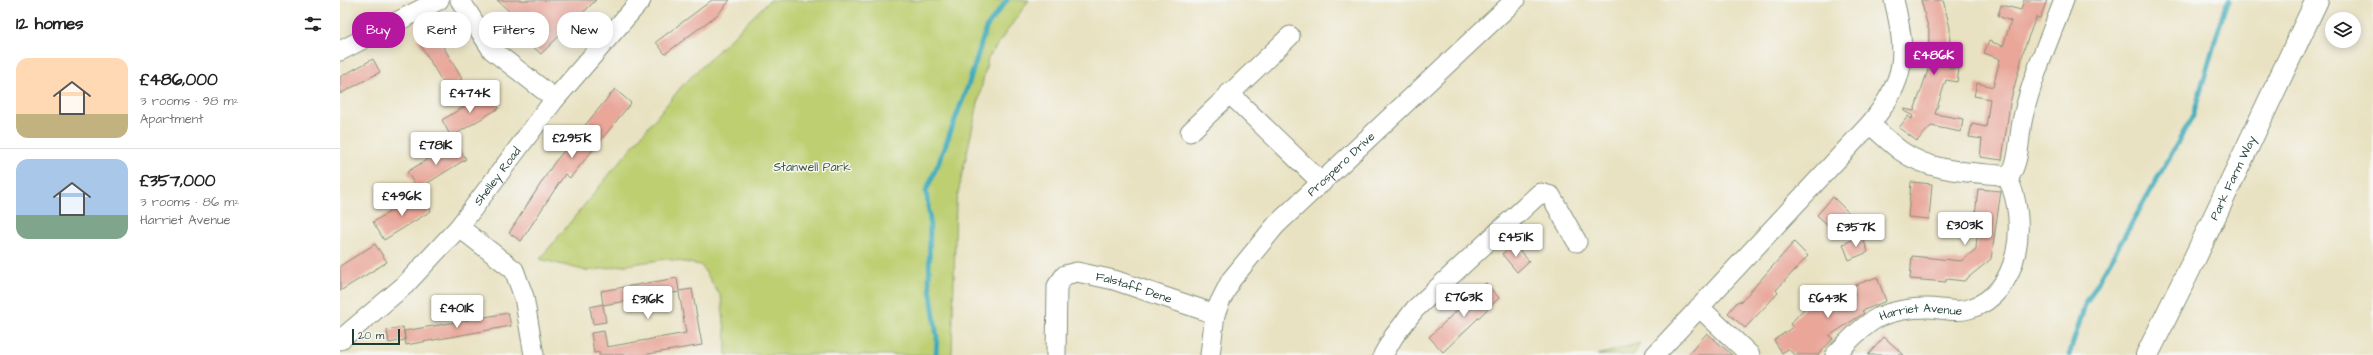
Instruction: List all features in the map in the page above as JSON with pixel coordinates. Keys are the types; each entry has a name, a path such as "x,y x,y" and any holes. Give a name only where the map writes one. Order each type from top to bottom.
{"highway":[{"name":"Park Farm Way","path":"2147,355 2193,262 2317,0"}],"street":[{"path":"340,51 439,0"},
{"path":"460,0 492,50 555,99"},
{"name":"Shelley Road","path":"340,340 405,286 459,226 555,99 642,0"},
{"name":"Prospero Drive","path":"1210,355 1215,314 1231,280 1276,225 1515,0"},
{"path":"1655,355 1720,283 1870,124 1892,96 1900,76 1903,57 1902,36 1894,0"},
{"path":"1870,124 1900,151 1933,166 1999,175 2008,179 2017,160 2023,117 2034,81 2064,0"},
{"path":"1190,132 1290,36"},
{"path":"1229,93 1322,182"},
{"name":"Harriet Avenue","path":"1835,355 1855,335 1878,318 1899,311 1926,308 1953,310 1969,309 1988,300 2009,277 2016,258 2017,230 2014,192 2008,179"},
{"path":"1383,355 1394,336 1416,309 1540,193 1547,194 1554,200 1577,242"},
{"path":"459,226 514,270 524,297 534,355"},
{"name":"Falstaff Dene","path":"1056,355 1057,286 1065,275 1077,272 1114,280 1215,314"},
{"path":"1699,306 1750,355"}],"green space":[{"name":"Stanwell Park","path":"770,0 1029,0 988,58 956,202 952,355 726,355 726,339 721,297 701,265 666,259 587,271 540,259 682,86"},
{"path":"1640,343 1634,355 1598,355"}],"building":[{"path":"497,0 596,0 584,12 557,12 557,38 549,46 549,12 510,12"},
{"path":"712,0 730,0 718,14 665,54 656,42"},
{"path":"1921,0 1943,0 1950,28 1949,68 1959,69 1957,82 1946,80 1935,114 1963,119 1961,132 1931,126 1917,141 1899,128 1908,116 1912,119 1913,116 1904,111 1904,109 1914,111 1928,70 1929,31"},
{"path":"2024,0 2047,0 2040,18 2036,17 2025,46 2010,103 2002,160 1980,157 1982,139 1969,137 1972,124 1986,127 1990,99 1974,96 1977,83 1993,87 2000,59 1984,53 1989,41 2003,46 2011,21 1998,16 2001,5 2021,10"},
{"path":"422,48 444,48 462,79 446,88"},
{"path":"534,48 547,48 541,54"},
{"path":"373,59 380,72 340,94 340,77"},
{"path":"615,89 631,103 570,178 565,174 521,241 509,233 554,163"},
{"path":"489,92 499,108 451,137 442,120"},
{"path":"455,142 466,159 418,189 407,172"},
{"path":"1911,182 1932,184 1929,219 1908,217"},
{"path":"1978,189 2001,191 1991,259 1964,281 1946,279 1946,282 1910,279 1912,256 1961,261 1976,249 1978,225 1974,225"},
{"path":"421,193 431,211 384,240 373,222"},
{"path":"1833,197 1849,213 1833,230 1817,215"},
{"path":"1862,236 1868,252 1849,260 1843,244"},
{"path":"1794,242 1808,256 1776,290 1778,293 1745,328 1728,313 1738,301 1741,302"},
{"path":"375,244 387,262 340,291 340,266"},
{"path":"1514,244 1529,261 1517,272 1502,254"},
{"path":"1877,277 1886,301 1862,311 1864,313 1829,336 1833,339 1818,355 1795,355 1788,349 1782,353 1774,340 1793,327 1790,324 1820,291 1836,306 1855,294 1850,287"},
{"path":"677,278 679,291 692,289 702,345 643,355 599,355 599,352 594,353 591,333 604,331 607,347 686,333 679,292 603,305 606,322 593,324 590,307 603,304 601,291"},
{"path":"1486,283 1499,298 1443,352 1429,337"},
{"path":"508,313 511,326 406,345 404,331"},
{"path":"403,327 405,340 389,343 387,330"},
{"path":"1707,333 1732,355 1688,355"},
{"path":"1884,337 1904,355 1868,355"}],"waterway":[{"path":"936,355 937,337 929,280 930,220 926,191 939,162 970,80 986,28 1007,0"},
{"path":"2069,355 2085,305 2193,116 2225,7 2229,0"}]}
